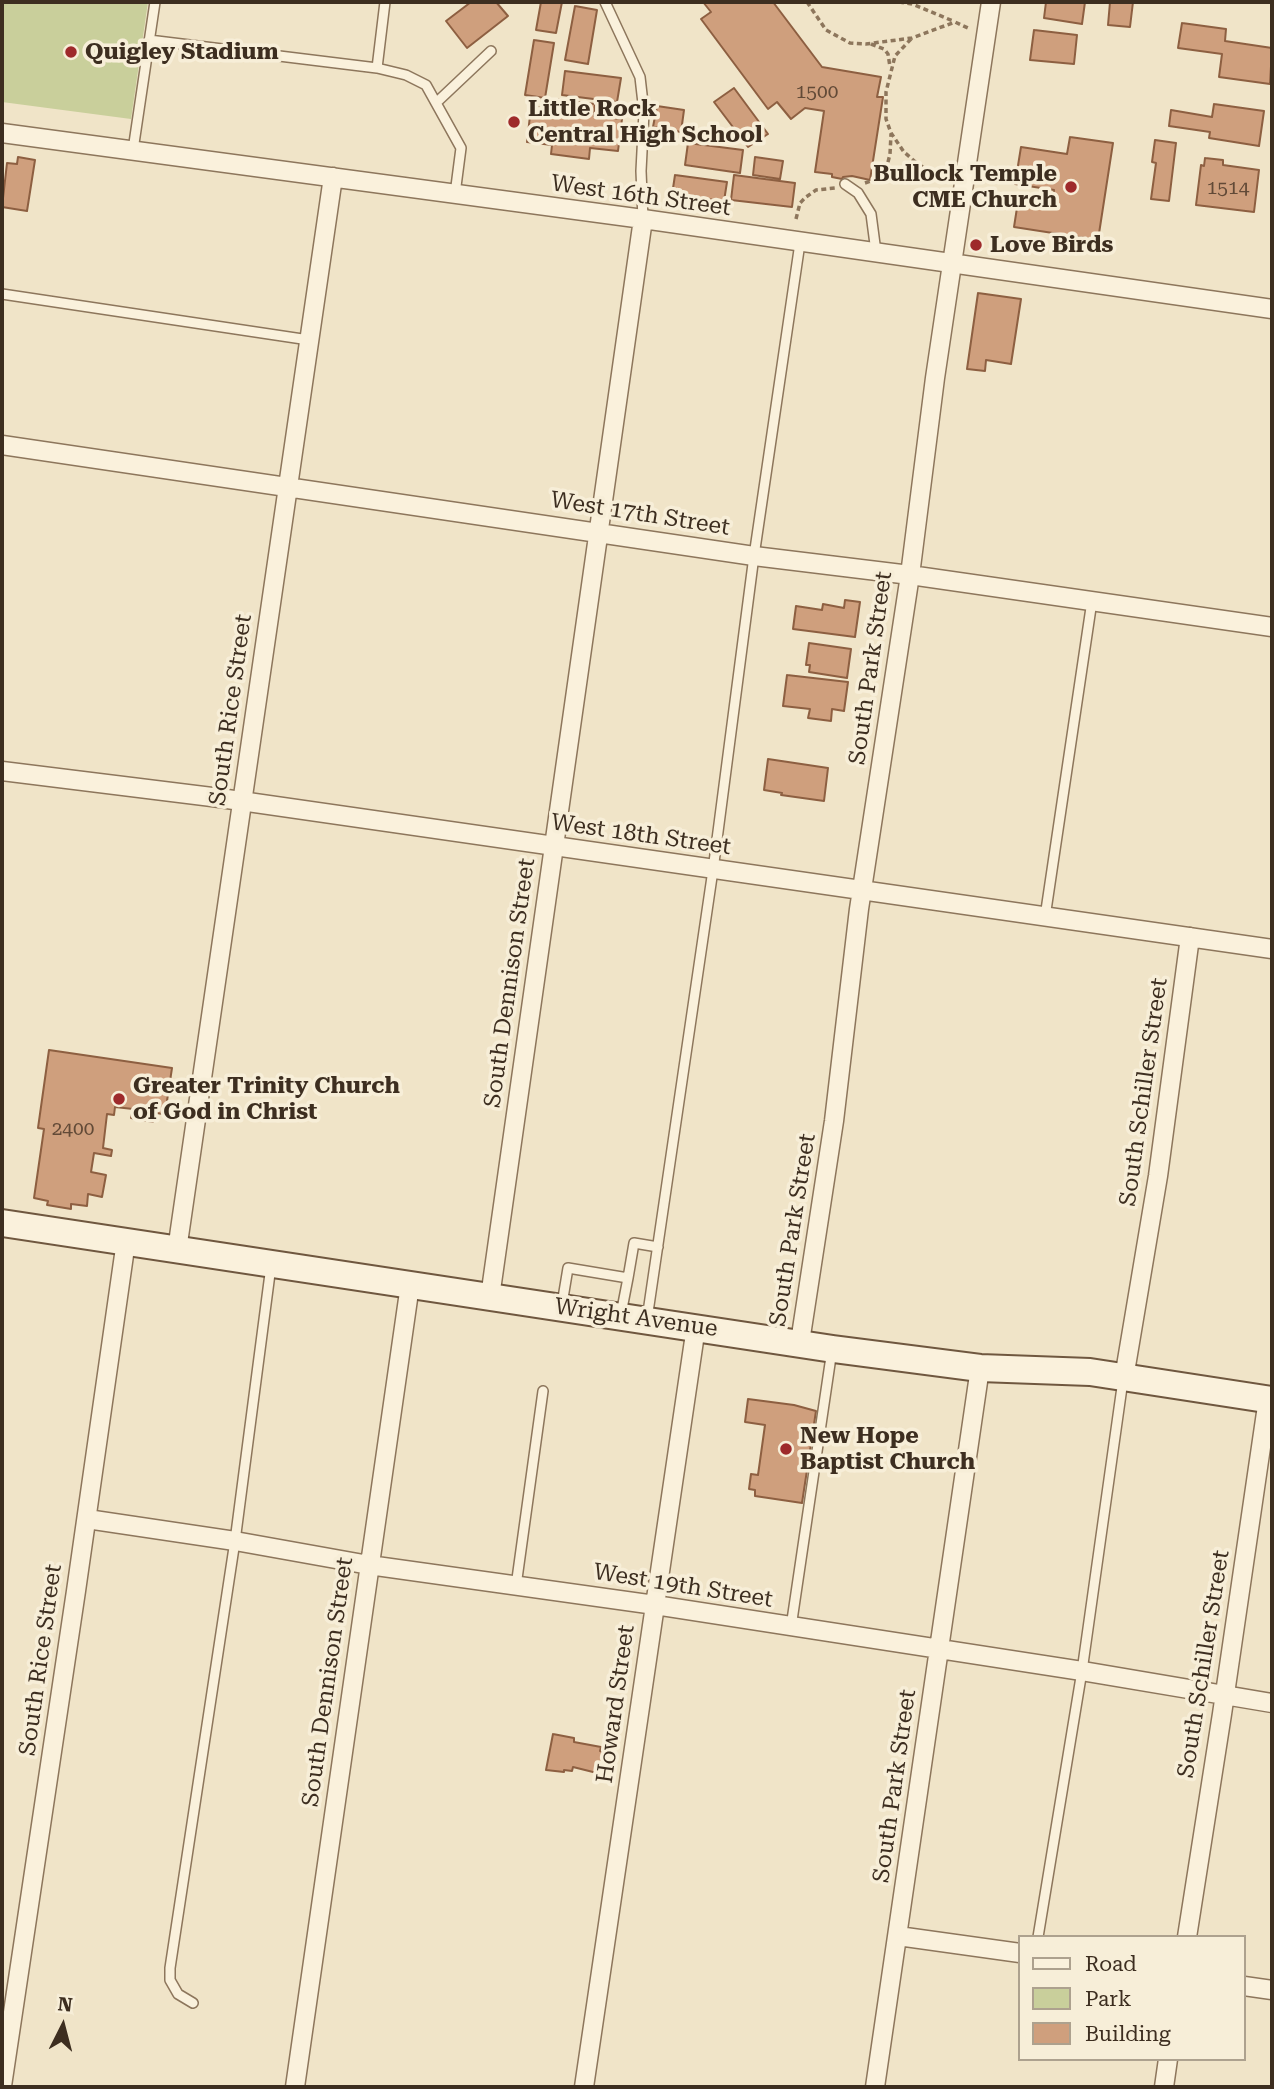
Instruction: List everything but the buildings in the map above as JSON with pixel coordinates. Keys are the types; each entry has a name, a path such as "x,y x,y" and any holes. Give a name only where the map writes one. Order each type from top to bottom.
{"main road":[{"name":"Wright Avenue","path":"2,1223 800,1342 832,1349 981,1368 1090,1372 1270,1399"}],"street":[{"name":"South Park Street","path":"800,1342 834,1121 862,891 910,575 963,183 991,2"},
{"name":"West 16th Street","path":"2,133 643,219 1272,309"},
{"name":"South Rice Street","path":"177,1250 333,177"},
{"name":"South Dennison Street","path":"490,1297 643,219"},
{"name":"West 17th Street","path":"2,445 754,556 910,575 1272,627"},
{"name":"West 18th Street","path":"2,771 242,802 1272,949"},
{"name":"South Schiller Street","path":"1124,1378 1158,1176 1190,937"},
{"name":"South Rice Street","path":"2,2086 126,1241"},
{"name":"South Dennison Street","path":"295,2087 410,1285"},
{"name":"Howard Street","path":"584,2087 696,1327"},
{"name":"South Park Street","path":"875,2087 981,1368"},
{"name":"South Schiller Street","path":"1187,1935 1270,1399"},
{"name":"West 19th Street","path":"87,1519 235,1541 369,1565 655,1605 1082,1671 1272,1703"},
{"path":"898,1936 1018,1953"},
{"path":"1246,1986 1272,1990"},
{"path":"1164,2087 1168,2061"}],"lane":[{"path":"132,150 155,2"},
{"path":"377,68 385,2"},
{"path":"605,2 640,77 644,112 641,171 643,219"},
{"path":"149,40 377,68 406,75 426,85 461,149 455,194"},
{"path":"437,102 491,51"},
{"path":"848,186 858,193 871,214 876,252"},
{"path":"647,1320 800,243"},
{"path":"2,294 309,340"},
{"path":"1045,917 1092,601"},
{"path":"621,1315 634,1243 659,1247"},
{"path":"193,2003 178,1994 170,1980 170,1968 235,1541 272,1264"},
{"path":"561,1307 568,1268 628,1278"},
{"path":"792,1626 832,1349"},
{"path":"1038,1935 1082,1671 1124,1378"},
{"path":"516,1586 543,1391"}],"path":[{"path":"807,2 826,30 850,43 878,45 884,49 890,60 890,71"},
{"path":"899,2 912,4 969,29 987,32"},
{"path":"866,44 912,38 955,22"},
{"path":"912,38 895,56 890,71 886,119 891,133 904,152 919,165 944,178 963,183"},
{"path":"879,87 887,88"},
{"path":"796,219 800,203 816,190 832,190 842,183 848,186 854,183 870,183 880,178 886,170 890,154 891,133"}],"green space":[{"name":"Quigley Stadium","path":"2,2 148,2 131,119 2,102"}],"place":[{"name":"Quigley Stadium","path":"71,52"},
{"name":"Little Rock Central High School","path":"514,122"},
{"name":"Bullock Temple CME Church","path":"1071,187"},
{"name":"Love Birds","path":"976,245"},
{"name":"Greater Trinity Church of God in Christ","path":"119,1099"},
{"name":"New Hope Baptist Church","path":"786,1449"}]}
